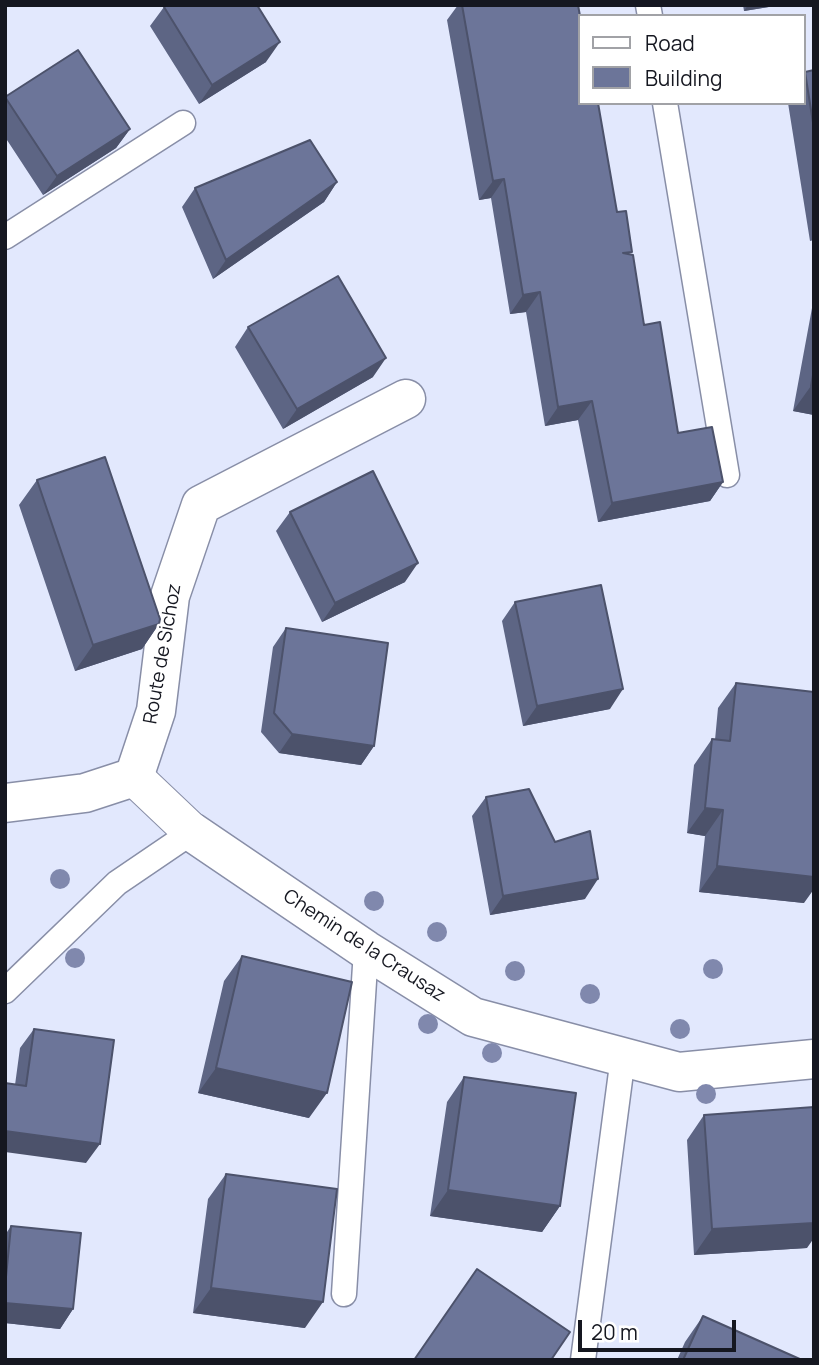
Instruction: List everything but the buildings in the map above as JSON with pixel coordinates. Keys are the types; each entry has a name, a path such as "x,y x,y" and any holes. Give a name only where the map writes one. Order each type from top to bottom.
{"street":[{"name":"Route de Sichoz","path":"134,777 156,710 170,596 201,505 406,399"},
{"path":"5,803 85,793 134,777"},
{"name":"Chemin de la Crausaz","path":"134,777 192,832 366,950 473,1017 679,1072 814,1059"}],"lane":[{"path":"665,105 727,475"},
{"path":"5,237 183,124"},
{"path":"5,991 117,883 192,832"},
{"path":"344,1294 366,950"},
{"path":"583,1360 623,1057"}]}
